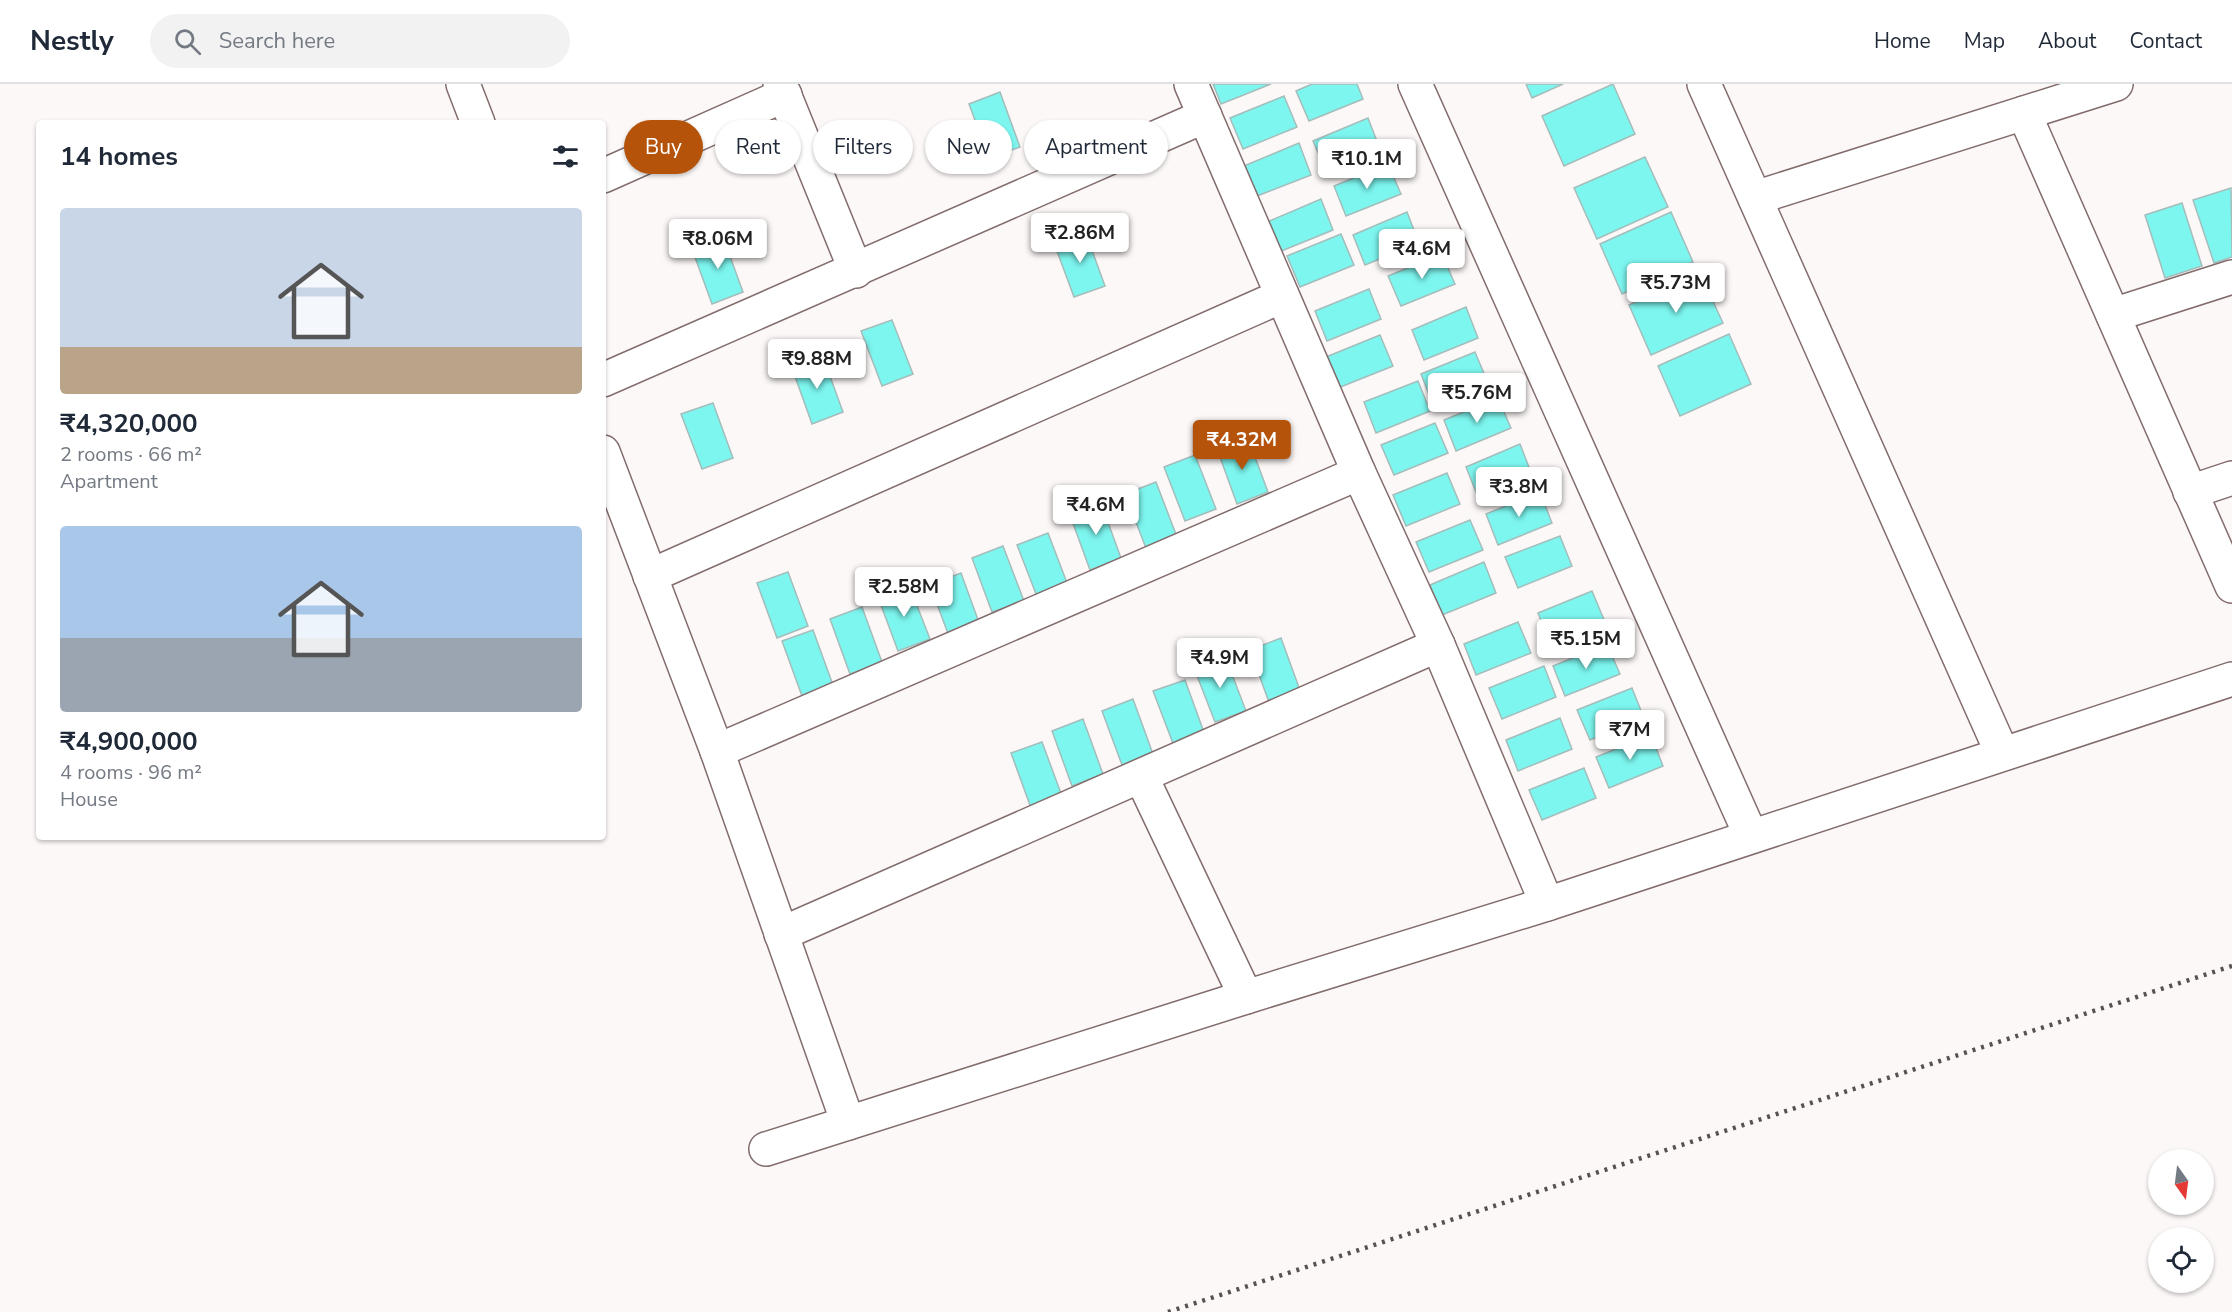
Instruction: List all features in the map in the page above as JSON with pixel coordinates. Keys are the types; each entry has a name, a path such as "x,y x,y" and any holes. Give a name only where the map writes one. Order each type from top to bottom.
{"street":[{"path":"463,84 477,120"},
{"path":"1191,84 1359,474 1438,645 1547,904"},
{"path":"1415,84 1751,836"},
{"path":"1704,84 2002,753"},
{"path":"1755,198 2116,84"},
{"path":"606,175 782,90 856,270"},
{"path":"2024,113 2232,586"},
{"path":"606,379 1205,116"},
{"path":"2113,315 2232,277"},
{"path":"650,576 1282,296"},
{"path":"606,460 717,751 848,1123"},
{"path":"717,751 1359,474"},
{"path":"2190,492 2232,478"},
{"path":"782,934 1438,645"},
{"path":"766,1149 1246,996 1547,904 2232,679"},
{"path":"1141,776 1246,996"}],"building":[{"path":"1213,84 1271,84 1221,104"},
{"path":"1312,84 1357,84 1363,99 1309,121 1296,91"},
{"path":"1526,84 1563,84 1532,98"},
{"path":"1613,84 1635,134 1564,166 1542,116"},
{"path":"1000,92 1010,120 975,120 969,104"},
{"path":"1284,96 1297,127 1243,149 1230,118"},
{"path":"1368,118 1380,149 1326,171 1313,141"},
{"path":"1012,125 1020,147 1012,150"},
{"path":"1299,143 1311,175 1257,196 1244,166"},
{"path":"1645,157 1668,207 1597,239 1574,188"},
{"path":"1388,164 1401,194 1346,216 1334,186"},
{"path":"2231,188 2232,257 2214,263 2193,200"},
{"path":"1321,199 1333,230 1279,252 1267,222"},
{"path":"2182,203 2202,266 2165,278 2145,215"},
{"path":"1407,212 1419,243 1365,265 1353,235"},
{"path":"1671,212 1693,262 1622,294 1600,244"},
{"path":"1085,231 1105,286 1074,297 1054,243"},
{"path":"1341,234 1354,265 1300,287 1287,256"},
{"path":"723,237 743,292 712,304 692,249"},
{"path":"1442,254 1455,284 1401,306 1388,276"},
{"path":"1700,273 1723,323 1651,355 1629,305"},
{"path":"1369,289 1381,319 1327,341 1315,311"},
{"path":"1466,307 1478,338 1424,360 1412,330"},
{"path":"892,320 913,374 882,386 861,331"},
{"path":"1729,334 1751,384 1680,416 1658,366"},
{"path":"1380,335 1393,366 1338,388 1326,357"},
{"path":"1475,352 1488,383 1433,405 1421,374"},
{"path":"823,357 843,412 812,424 792,368"},
{"path":"1418,381 1430,411 1376,433 1364,402"},
{"path":"1498,398 1511,428 1456,451 1444,420"},
{"path":"713,403 733,458 702,469 681,414"},
{"path":"1435,423 1448,453 1394,475 1381,445"},
{"path":"1248,438 1268,492 1237,504 1217,449"},
{"path":"1520,444 1532,475 1478,497 1466,467"},
{"path":"1195,455 1216,509 1185,521 1164,467"},
{"path":"1447,473 1460,504 1406,526 1393,495"},
{"path":"1156,482 1177,537 1146,548 1125,494"},
{"path":"1540,492 1552,523 1498,545 1486,514"},
{"path":"1101,503 1121,558 1090,570 1070,515"},
{"path":"1470,520 1483,550 1429,572 1416,542"},
{"path":"1048,533 1069,588 1038,599 1017,545"},
{"path":"1560,536 1572,566 1518,588 1505,557"},
{"path":"1003,546 1024,601 992,612 972,558"},
{"path":"1484,562 1496,593 1442,615 1430,585"},
{"path":"788,572 808,626 777,638 757,583"},
{"path":"961,573 981,628 950,639 930,585"},
{"path":"909,585 930,639 898,651 878,597"},
{"path":"1592,591 1605,622 1550,644 1538,613"},
{"path":"862,607 882,662 850,674 830,619"},
{"path":"1518,622 1531,653 1476,675 1464,644"},
{"path":"813,630 833,685 802,696 782,641"},
{"path":"1281,638 1301,693 1270,705 1250,650"},
{"path":"1607,644 1620,674 1565,696 1553,666"},
{"path":"1225,656 1246,711 1215,722 1194,668"},
{"path":"1544,666 1556,697 1502,719 1489,688"},
{"path":"1185,680 1205,735 1174,746 1153,691"},
{"path":"1632,688 1644,718 1590,740 1577,710"},
{"path":"1133,699 1153,754 1122,765 1102,711"},
{"path":"1560,718 1572,749 1518,771 1506,740"},
{"path":"1083,719 1103,774 1072,786 1052,731"},
{"path":"1651,735 1663,766 1609,788 1596,757"},
{"path":"1042,742 1062,796 1031,808 1011,753"},
{"path":"1584,768 1596,798 1542,820 1529,790"}],"railway":[{"path":"1168,1312 2232,966"}]}
